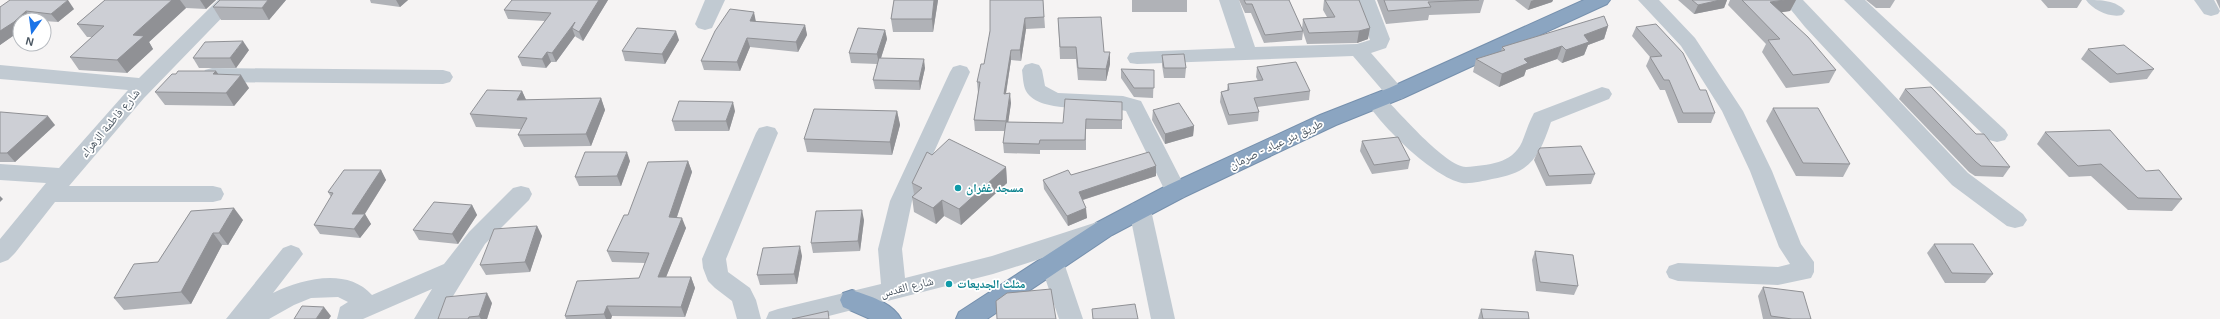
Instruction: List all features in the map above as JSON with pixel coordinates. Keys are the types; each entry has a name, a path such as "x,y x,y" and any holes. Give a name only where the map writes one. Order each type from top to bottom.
{"highway":[{"name":"طريق بئر عياد - صرمان","path":"968,319 1104,229 1176,191 1328,120 1396,93 1600,0"},
{"path":"852,300 873,308 889,319"}],"street":[{"name":"شارع فاطمة الزهراء","path":"0,254 17,237 65,176 148,80 181,44 229,0"},
{"path":"705,24 715,0"},
{"path":"1230,0 1247,54"},
{"path":"1137,58 1358,50 1379,44 1380,40 1365,0"},
{"path":"1648,0 1688,42 1732,111 1761,171 1791,247 1802,262 1802,272 1778,276 1678,272"},
{"path":"1793,0 1812,23 1960,179 1983,198 2015,220"},
{"path":"1854,0 1997,135"},
{"path":"2096,0 2115,11"},
{"path":"1358,50 1396,93"},
{"path":"1032,70 1035,89 1054,100 1123,103 1134,106 1176,191"},
{"path":"0,72 148,80 185,75 443,77"},
{"path":"894,291 890,248 901,200 960,72"},
{"path":"1376,101 1436,161 1450,171 1463,175 1507,170 1527,156 1542,118 1602,94"},
{"path":"748,319 741,295 722,282 714,269 714,259 767,133"},
{"path":"0,172 65,176"},
{"path":"50,194 213,194"},
{"path":"349,316 440,274 452,271 477,238 521,194"},
{"path":"1140,210 1163,319"},
{"name":"شارع القدس","path":"778,319 993,265 1104,229"},
{"path":"426,319 477,238"},
{"path":"238,319 291,254"},
{"path":"1052,263 1071,319"},
{"path":"249,319 297,292 329,287 353,292 365,304 349,316"}],"building":[{"path":"10,0 68,0 52,13 26,11 12,12 12,23 0,31 0,7"},
{"path":"105,0 172,0 133,35 144,36 117,60 70,57 104,26 77,24"},
{"path":"220,0 268,0 262,8 213,7"},
{"path":"512,0 599,0 579,32 572,28 575,22 552,53 547,52 542,59 518,57 551,13 504,10"},
{"path":"894,0 934,0 932,19 891,19"},
{"path":"990,0 1043,0 1044,17 1025,18 1020,50 1011,50 1004,94 1010,93 1006,121 974,120 980,82 977,82 981,64 984,64 990,31"},
{"path":"1244,0 1289,0 1303,31 1265,35 1252,4 1246,4"},
{"path":"1325,0 1359,0 1370,28 1359,31 1309,33 1303,19 1335,17"},
{"path":"1384,0 1479,0 1428,2 1431,7 1388,11"},
{"path":"1692,0 1720,0 1698,5"},
{"path":"1742,0 1785,0 1770,2 1808,37 1836,70 1793,75 1768,40 1780,39"},
{"path":"730,9 754,12 750,21 805,25 796,42 747,38 737,62 701,61 715,31"},
{"path":"1604,16 1608,26 1584,35 1589,42 1566,50 1562,46 1524,59 1528,63 1502,74 1476,59 1505,50 1502,47"},
{"path":"1101,17 1104,52 1110,52 1106,69 1078,68 1076,47 1060,47 1058,18"},
{"path":"1656,24 1683,53 1700,90 1706,90 1715,113 1683,113 1669,80 1664,80 1650,57 1662,56 1636,27"},
{"path":"637,28 676,31 662,54 622,51"},
{"path":"858,28 885,30 877,54 849,53"},
{"path":"243,41 230,58 193,58 205,42"},
{"path":"2124,45 2154,69 2117,74 2088,49"},
{"path":"1184,54 1186,68 1164,68 1162,55"},
{"path":"879,58 924,59 919,81 873,80"},
{"path":"1296,62 1310,91 1254,98 1259,112 1229,115 1221,92 1229,90 1228,84 1263,80 1257,67"},
{"path":"1121,69 1154,70 1154,88 1134,88"},
{"path":"178,71 216,71 213,74 241,75 226,93 155,92 172,74 176,74"},
{"path":"1931,87 1976,134 1984,134 2010,167 1981,166 1905,89"},
{"path":"487,90 522,91 517,100 601,98 586,134 518,135 527,118 470,114"},
{"path":"1065,99 1122,102 1122,120 1086,119 1085,140 1040,140 1039,144 1003,143 1006,122 1063,123"},
{"path":"679,101 733,102 726,121 672,121"},
{"path":"1179,103 1194,126 1165,134 1153,110"},
{"path":"1773,108 1818,108 1850,164 1803,163"},
{"path":"814,109 897,111 890,142 804,139"},
{"path":"0,112 48,116 7,153 0,153"},
{"path":"2110,130 2146,171 2159,170 2182,199 2138,198 2101,164 2078,166 2045,132"},
{"path":"1398,137 1410,160 1374,165 1362,141"},
{"path":"949,139 1006,167 959,209 942,200 933,208 912,197 922,188 912,183 927,152 932,155"},
{"path":"1581,146 1595,174 1549,176 1538,151 1540,148"},
{"path":"585,152 627,152 617,176 575,177"},
{"path":"1149,152 1156,166 1079,192 1086,208 1067,216 1043,180 1068,170 1071,175"},
{"path":"688,161 669,217 682,218 658,277 691,277 681,307 607,306 604,314 565,316 577,281 639,278 649,253 607,251 624,215 628,215 648,162"},
{"path":"344,170 381,170 352,214 365,214 354,229 314,225 333,193 328,192"},
{"path":"434,202 472,205 452,234 413,230"},
{"path":"234,208 219,233 213,233 181,292 114,298 134,264 158,262 191,211"},
{"path":"862,210 858,241 811,243 816,211"},
{"path":"537,226 525,262 480,265 494,229"},
{"path":"1934,244 1973,244 1993,274 1952,273"},
{"path":"800,246 794,274 757,275 763,248"},
{"path":"1535,251 1573,255 1578,286 1540,282"},
{"path":"1763,287 1803,292 1811,319 1792,319 1771,316"},
{"path":"1051,289 1056,319 997,319 996,301 1007,293"},
{"path":"487,293 479,316 469,317 468,319 438,319 446,297"},
{"path":"1135,304 1138,319 1093,319 1092,309"},
{"path":"302,306 324,307 316,319 294,319"},
{"path":"1481,309 1528,312 1529,319 1483,319"},
{"path":"828,311 829,319 792,319"}],"place":[{"name":"مسجد غفران","path":"958,188"},
{"name":"مثلث الجديعات","path":"949,284"}]}
